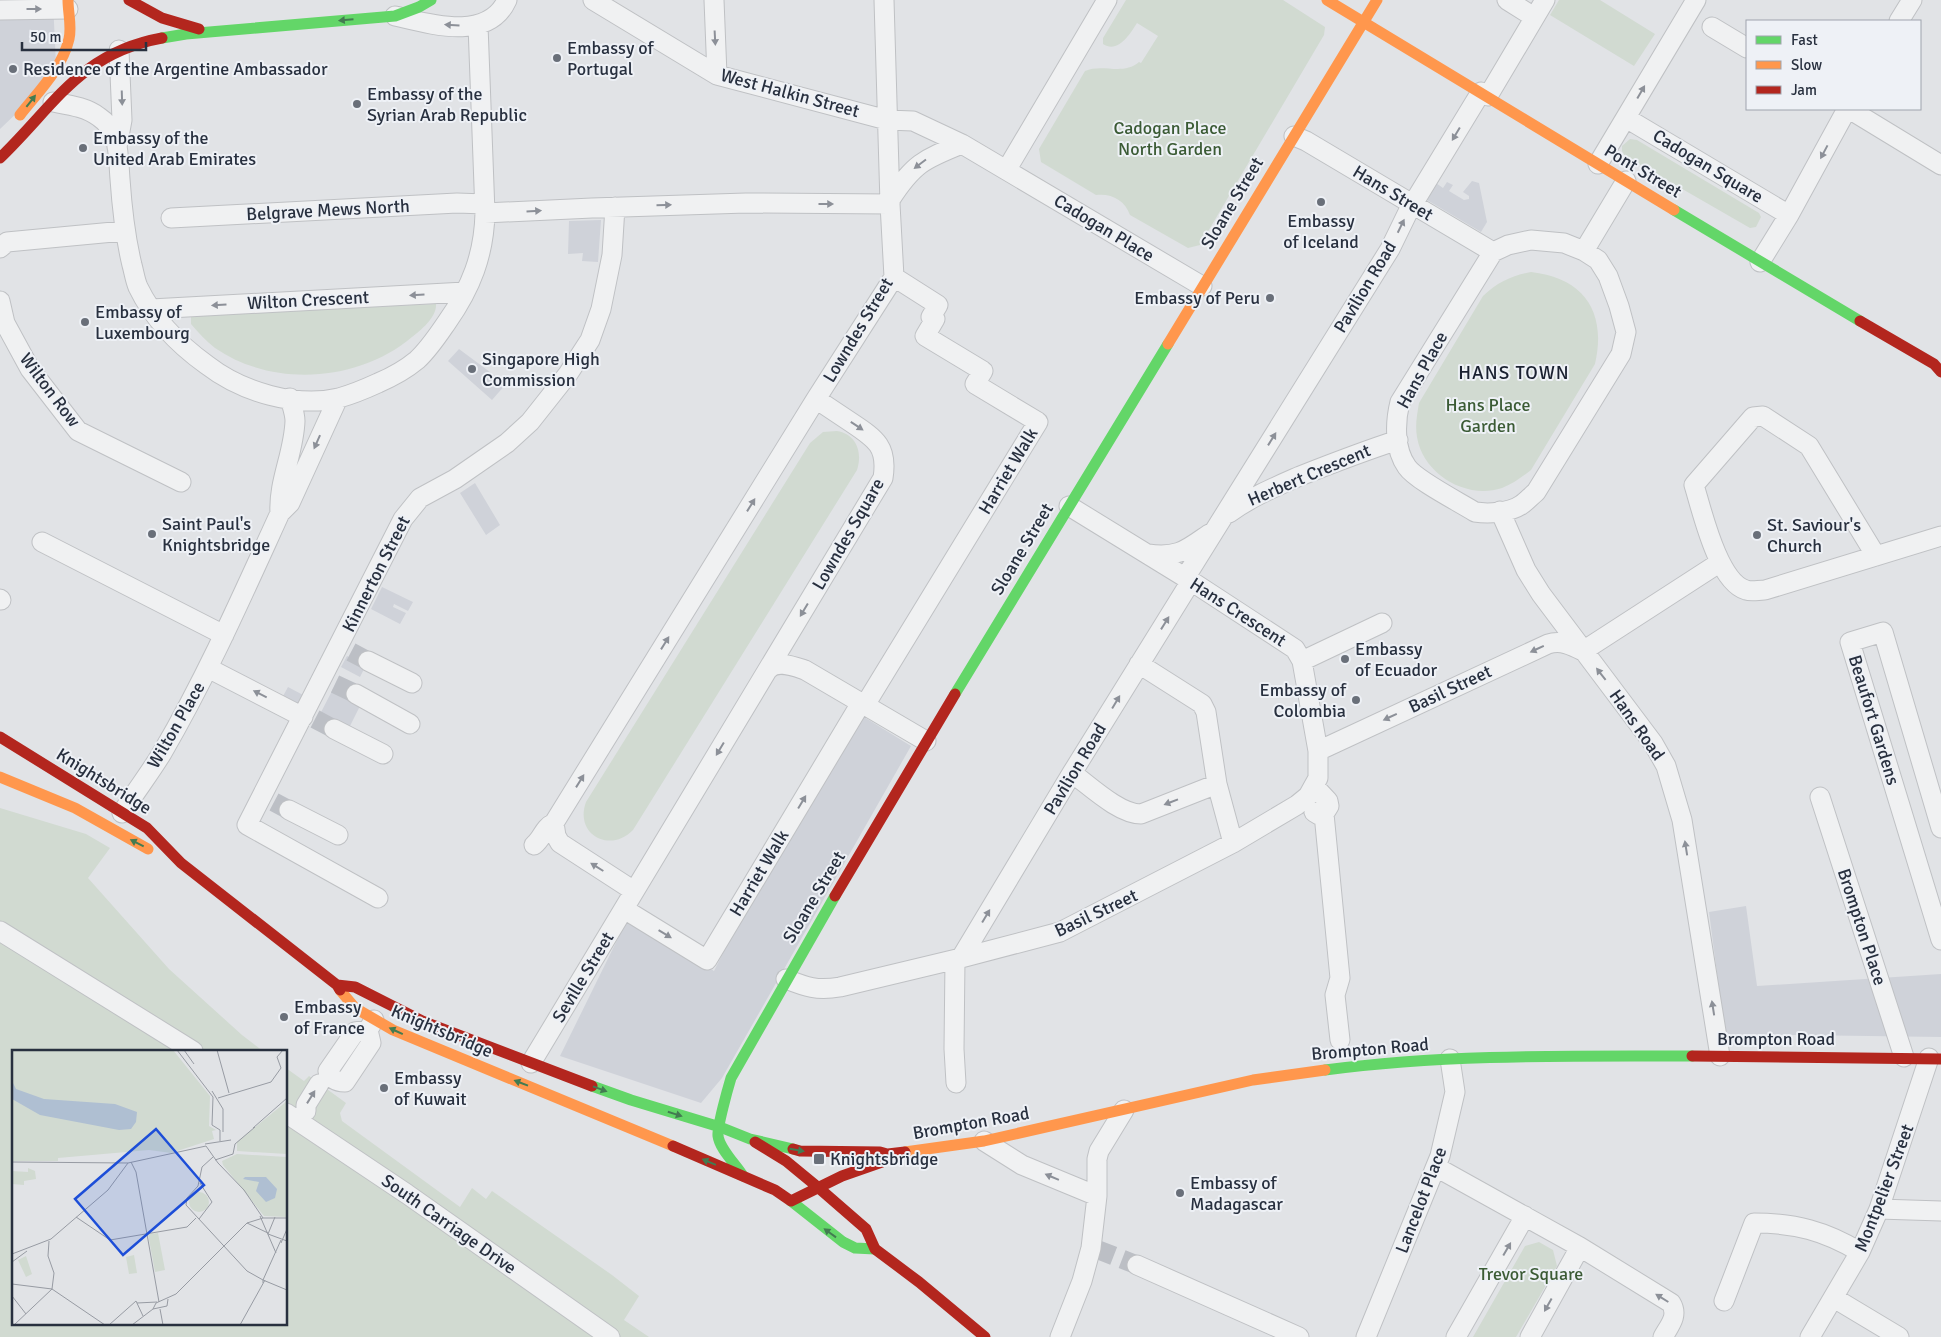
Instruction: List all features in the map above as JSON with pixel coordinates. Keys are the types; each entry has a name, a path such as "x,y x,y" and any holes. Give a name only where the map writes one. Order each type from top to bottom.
{"main road":[{"path":"129,0 141,8 178,24 222,30"},
{"path":"0,158 88,68 119,50 159,38 222,30 395,16 419,7 431,0"},
{"name":"Pont Street","path":"1327,0 1760,262 1934,364 1941,372"},
{"name":"Sloane Street","path":"720,1127 731,1078 786,978 926,741 1377,0"},
{"path":"11,126 50,76 66,48 69,37 68,4"},
{"name":"Knightsbridge","path":"0,737 147,828 181,864 337,985 347,1000 371,1025 563,1099 775,1190 843,1242 855,1248 875,1249"},
{"path":"0,750 76,785"},
{"name":"Knightsbridge","path":"0,777 75,808 137,844 181,864"},
{"name":"Knightsbridge","path":"337,985 355,987 422,1021 530,1063 631,1100 720,1127 750,1139 800,1151 880,1152 888,1154"},
{"name":"Brompton Road","path":"820,1188 842,1176 882,1162 888,1154 984,1141 1253,1080 1382,1063 1537,1056 1904,1057 1935,1059"},
{"path":"708,1136 720,1127"},
{"path":"720,1127 718,1135 721,1142 743,1176"},
{"name":"Knightsbridge","path":"750,1139 786,1162 820,1188 866,1229 875,1249 973,1333"},
{"path":"674,1147 693,1142"},
{"path":"791,1201 820,1188"}],"street":[{"path":"395,16 445,25 478,25 492,19 507,0"},
{"name":"West Halkin Street","path":"593,0 717,75 887,120"},
{"path":"714,0 717,75"},
{"name":"Lowndes Street","path":"816,399 894,277 884,0"},
{"path":"1006,169 1107,0"},
{"path":"1507,0 1534,18"},
{"name":"Pavilion Road","path":"1246,481 1390,249 1412,205 1545,0"},
{"path":"1598,164 1696,0"},
{"path":"1900,20 1912,0"},
{"path":"0,10 68,4"},
{"path":"53,102 85,108 101,118 112,132 117,147 124,231 138,286 151,308 178,342 209,367 244,387 290,398 318,401 338,398 392,377 416,360 434,340 454,312 478,263 484,236 485,208 478,25"},
{"path":"1712,27 1746,47"},
{"path":"117,147 122,120 119,50"},
{"path":"1760,262 1789,215 1847,110"},
{"path":"1850,110 1941,165"},
{"name":"Cadogan Square","path":"1626,118 1789,215"},
{"path":"887,120 913,121 966,146"},
{"name":"Hans Street","path":"1294,136 1306,141 1492,252"},
{"path":"890,202 902,182 923,161 966,146"},
{"name":"Cadogan Place","path":"966,146 1202,286"},
{"path":"1584,251 1626,181"},
{"name":"Belgrave Mews North","path":"170,218 457,203 485,208 890,202"},
{"name":"Kinnerton Street","path":"378,898 247,825 275,802 308,717 345,649 400,525 411,507 420,498 455,479 507,443 530,422 548,401 582,354 590,340 601,309 608,279 612,255 615,207"},
{"path":"0,248 7,242 124,231"},
{"name":"Hans Place","path":"1531,240 1564,243 1584,251 1598,260 1608,276 1626,332 1621,354 1536,492 1520,506 1485,513 1474,512 1414,475 1406,466 1398,440 1396,416 1400,402 1492,252 1508,245 1531,240"},
{"name":"Harriet Walk","path":"623,911 707,960 1038,422 975,384 983,371 925,336 935,319 931,317 938,305 894,277"},
{"name":"Wilton Crescent","path":"151,308 465,292"},
{"name":"Wilton Row","path":"0,301 5,323 30,369 78,431 181,482"},
{"name":"Wilton Place","path":"280,513 279,496 291,451 295,420 290,398"},
{"name":"Wilton Place","path":"122,813 162,754 208,668 280,513 290,503 338,398"},
{"path":"537,843 548,826 554,823 816,399"},
{"name":"Lowndes Square","path":"634,891 883,478 884,458 880,446 873,437 816,399"},
{"path":"1876,556 1809,446 1763,416 1753,417 1694,485 1719,563 1743,590 1765,590 1876,556 1941,536"},
{"name":"Herbert Crescent","path":"1147,554 1173,556 1193,545 1245,501 1345,458 1398,440"},
{"name":"Herbert Crescent","path":"1188,580 1246,481"},
{"name":"Hans Crescent","path":"1069,506 1294,649 1302,661 1318,751 1316,782"},
{"name":"Hans Road","path":"1500,511 1526,570 1583,651 1653,743 1666,766 1682,820 1720,1056"},
{"path":"42,542 224,635"},
{"path":"1583,651 1719,563"},
{"name":"Pavilion Road","path":"958,959 1139,664 1188,580"},
{"path":"1302,661 1382,623"},
{"name":"Beaufort Gardens","path":"1941,828 1882,632 1850,642 1941,940"},
{"path":"787,638 792,652 804,670"},
{"name":"Basil Street","path":"1318,751 1548,644 1567,643 1583,651"},
{"path":"368,661 412,683"},
{"path":"767,671 776,664 793,666 804,670 926,741"},
{"path":"1139,664 1202,704 1206,712 1217,784 1233,844"},
{"path":"208,668 308,717"},
{"path":"356,694 410,724"},
{"path":"334,729 383,754"},
{"path":"1072,773 1122,809 1133,814 1141,814 1217,784"},
{"path":"1316,782 1328,801 1329,806 1324,814 1340,978 1335,995 1340,1040"},
{"name":"Basil Street","path":"786,978 809,988 826,989 958,959 1060,932 1233,844 1303,801 1316,782"},
{"name":"Brompton Place","path":"1820,797 1904,1057"},
{"path":"1303,801 1316,814 1324,814"},
{"path":"275,802 338,835"},
{"path":"554,823 556,836 560,843 634,891"},
{"name":"Seville Street","path":"530,1063 634,891"},
{"path":"0,931 191,1050"},
{"path":"956,1083 954,1049 958,959"},
{"name":"Lancelot Place","path":"1366,1337 1436,1166 1455,1092 1450,1059"},
{"name":"Montpelier Street","path":"1810,1337 1860,1252 1879,1209 1935,1059"},
{"path":"306,1111 306,1105 320,1084"},
{"path":"1060,1337 1094,1249 1098,1196 1097,1159 1124,1110"},
{"name":"South Carriage Drive","path":"288,1114 407,1194 610,1337"},
{"path":"984,1141 1022,1165 1098,1196"},
{"path":"1436,1166 1580,1248 1671,1303 1674,1309 1674,1317 1663,1337"},
{"path":"1879,1209 1941,1211"},
{"path":"1456,1337 1525,1216"},
{"path":"1724,1301 1754,1223 1780,1223 1816,1230 1842,1241 1860,1252"},
{"path":"1530,1337 1580,1248"},
{"path":"1137,1264 1299,1337"},
{"path":"1834,1298 1900,1337"}],"shaded area":[{"path":"53,2 56,64 22,108 0,129 0,6"},
{"path":"1472,181 1479,183 1487,222 1481,232 1427,200 1436,183 1443,188 1447,182 1453,185 1449,191 1464,200 1469,199 1469,196 1463,192"},
{"path":"601,220 598,262 582,261 583,253 568,254 569,221"},
{"name":"Singapore High Commission","path":"459,349 506,384 492,400 448,361"},
{"path":"475,483 500,525 486,535 460,493"},
{"path":"382,587 413,602 408,611 394,604 393,607 406,613 400,624 371,609"},
{"path":"347,656 366,665 360,677 341,667"},
{"path":"288,687 305,696 299,707 282,698"},
{"path":"333,689 361,704 347,732 318,718"},
{"path":"864,717 911,746 722,1078 701,1103 560,1056 628,918 714,971 732,935"},
{"path":"1746,906 1757,986 1941,974 1941,1037 1725,1034 1709,912"}],"green space":[{"name":"Cadogan Place North Garden","path":"1126,0 1283,0 1325,27 1324,35 1200,245 1188,248 1130,215 1125,205 1112,196 1096,195 1041,162 1039,149 1085,71 1098,68 1126,68 1139,62 1141,63 1158,36 1137,23 1119,45 1108,46 1103,44 1103,38"},
{"path":"1559,0 1600,0 1655,34 1634,66 1550,15"},
{"path":"1630,139 1637,140 1759,213 1761,217 1756,227 1750,228 1625,156 1622,146"},
{"name":"Hans Place Garden","path":"1531,272 1565,282 1578,290 1587,301 1594,314 1598,329 1595,364 1531,470 1502,488 1488,491 1461,487 1437,473 1421,450 1416,428 1419,403 1483,296 1505,280"},
{"path":"436,304 434,314 428,323 391,352 367,363 342,371 315,374 289,374 263,369 238,361 215,348 191,324 191,315"},
{"path":"837,431 849,436 856,445 859,457 857,470 633,830 624,837 614,840 596,837 585,823 586,802 810,443 823,432"},
{"path":"0,808 86,834 110,848 88,878 169,969 242,1035 262,1050 12,1050 12,1324 288,1324 288,1069 304,1081 309,1076 346,1103 340,1113 342,1121 460,1207 472,1188 486,1199 492,1191 612,1275 639,1296 624,1320 649,1337 0,1337"},
{"name":"Trevor Square","path":"1539,1242 1553,1250 1557,1266 1516,1337 1473,1337 1525,1246"}],"tunnel":[{"path":"351,652 368,661"},
{"path":"335,684 356,694"},
{"path":"315,719 334,729"},
{"path":"274,802 289,810"},
{"path":"1096,1249 1137,1265"}],"traffic: fast":[{"path":"162,38 186,34 395,16 419,7 431,0"},
{"path":"1674,210 1860,321"},
{"path":"955,694 1168,344"},
{"path":"743,1176 725,1152 718,1136 731,1078 835,896"},
{"path":"1325,1070 1417,1061 1508,1057 1692,1056"},
{"path":"592,1086 720,1127 750,1139 793,1149"},
{"path":"791,1201 843,1242 855,1248 875,1249"}],"traffic: slow":[{"path":"20,115 49,80 66,50 70,30 68,0"},
{"path":"1327,0 1674,210"},
{"path":"1168,344 1377,0"},
{"path":"0,777 75,808 148,849"},
{"path":"340,990 355,1008 393,1030 673,1146"},
{"path":"905,1152 984,1141 1253,1080 1325,1070"}],"traffic: jam":[{"path":"129,0 162,18 199,29"},
{"path":"0,158 54,101 89,69 110,56 134,45 162,38"},
{"path":"1860,321 1934,364 1941,372"},
{"path":"835,896 955,694"},
{"path":"0,737 147,828 181,863 337,985 340,990"},
{"path":"337,985 355,987 422,1021 592,1086"},
{"path":"1692,1056 1941,1059"},
{"path":"755,1142 786,1161 820,1189 866,1229 875,1249 919,1282 985,1337"},
{"path":"673,1146 775,1190 791,1201 842,1176 882,1162 888,1154 905,1152"},
{"path":"793,1149 800,1151 880,1152 887,1154"}],"place":[{"name":"Embassy of Portugal","path":"557,58"},
{"name":"Residence of the Argentine Ambassador","path":"13,69"},
{"name":"Embassy of the Syrian Arab Republic","path":"357,104"},
{"name":"Embassy of the United Arab Emirates","path":"83,148"},
{"name":"Embassy of Iceland","path":"1321,202"},
{"name":"Embassy of Peru","path":"1270,298"},
{"name":"Embassy of Luxembourg","path":"85,322"},
{"name":"Singapore High Commission","path":"472,369"},
{"name":"Saint Paul's Knightsbridge","path":"152,534"},
{"name":"St. Saviour's Church","path":"1757,535"},
{"name":"Embassy of Ecuador","path":"1345,659"},
{"name":"Embassy of Colombia","path":"1356,700"},
{"name":"Embassy of France","path":"284,1017"},
{"name":"Embassy of Kuwait","path":"384,1088"},
{"name":"Knightsbridge","path":"819,1159"},
{"name":"Embassy of Madagascar","path":"1180,1193"}],"district":[{"name":"HANS TOWN","path":"1514,373"}]}
